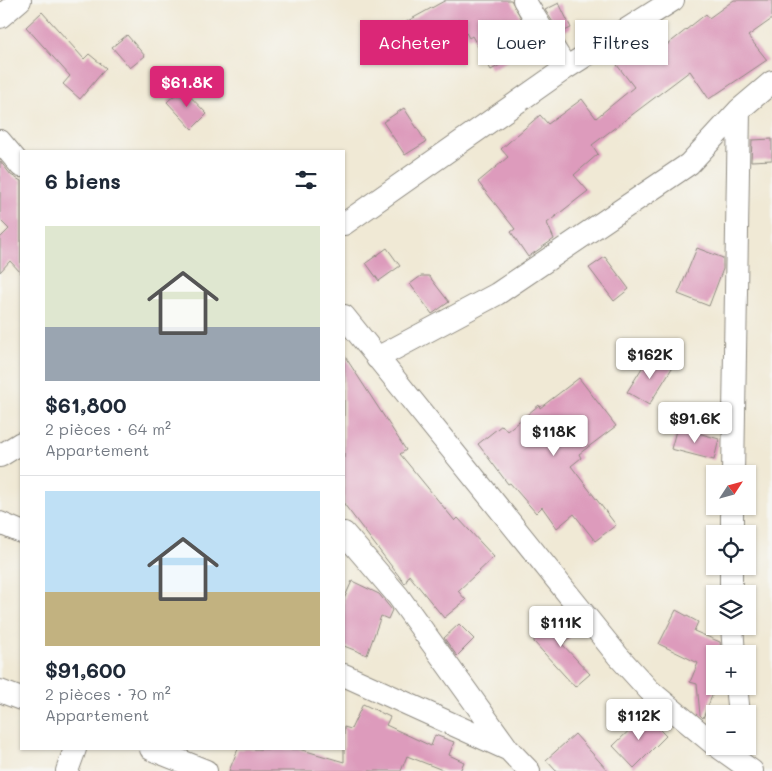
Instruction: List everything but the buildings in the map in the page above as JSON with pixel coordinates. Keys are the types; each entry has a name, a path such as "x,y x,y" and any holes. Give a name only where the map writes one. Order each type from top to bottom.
{"street":[{"path":"0,17 20,0"},
{"path":"524,0 566,68"},
{"path":"345,223 566,68 673,0"},
{"path":"378,358 497,294 690,164 739,110 772,82"},
{"path":"733,465 739,110"},
{"path":"0,141 20,165"},
{"path":"345,317 618,656 649,690 706,737"},
{"path":"0,456 20,443"},
{"path":"0,523 20,532"},
{"path":"345,534 398,596 508,749 529,771"},
{"path":"345,675 508,749"},
{"path":"0,691 20,699"},
{"path":"67,771 75,750"},
{"path":"154,750 206,771"},
{"path":"735,755 746,761"}]}
